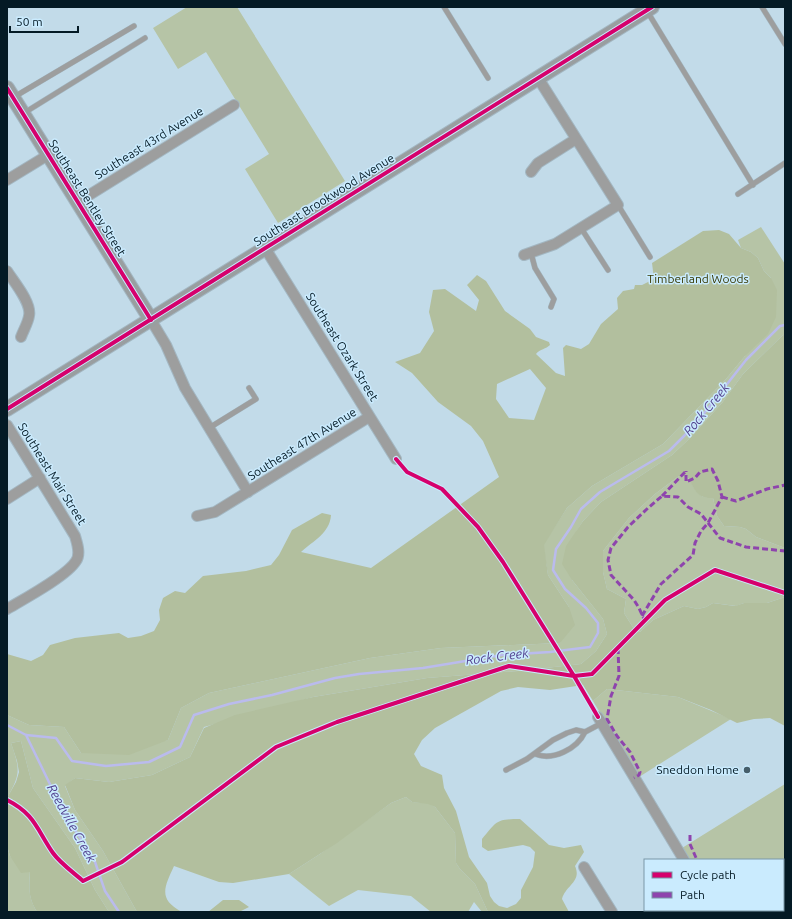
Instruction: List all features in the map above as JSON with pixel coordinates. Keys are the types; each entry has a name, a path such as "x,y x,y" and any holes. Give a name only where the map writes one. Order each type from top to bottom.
{"main road":[{"name":"Southeast Brookwood Avenue","path":"7,409 538,78 647,8"},
{"name":"Southeast Bentley Street","path":"10,92 151,320"}],"street":[{"path":"527,254 555,244 618,205 538,78"},
{"name":"Southeast 43rd Avenue","path":"78,202 234,105"},
{"path":"531,172 538,163 576,139"},
{"path":"7,180 48,155"},
{"name":"Southeast Ozark Street","path":"265,248 396,459"},
{"path":"7,270 27,302 29,308 29,316 20,337"},
{"name":"Southeast Bentley Street","path":"151,320 166,345 185,388 248,492"},
{"name":"Southeast 47th Avenue","path":"197,516 215,512 369,417"},
{"name":"Southeast Mair Street","path":"7,425 75,536 78,550 77,560 65,573 7,609"},
{"path":"7,499 40,478"},
{"path":"600,720 683,859"},
{"path":"584,867 612,912"}],"lane":[{"path":"444,7 488,78"},
{"path":"762,7 785,44"},
{"path":"647,8 702,104 753,185"},
{"path":"10,92 134,26"},
{"path":"23,114 145,38"},
{"path":"738,194 785,163"},
{"path":"618,205 650,257"},
{"path":"581,228 608,270"},
{"path":"527,254 554,298 551,307"},
{"path":"209,428 256,398 249,388"},
{"path":"535,754 547,757 558,754 577,744 582,739 585,732 600,720"},
{"path":"506,770 527,760 548,744 567,733 576,730 585,732"}],"green space":[{"path":"187,7 237,7 345,181 278,223 245,169 269,154 206,52 178,69 153,28"},
{"path":"761,227 785,264 785,334 743,374 722,403 689,439 672,455 601,502 583,521 576,532 572,580 603,619 607,634 596,651 581,664 518,671 427,678 313,697 204,727 190,757 152,775 109,782 75,778 65,786 75,810 103,851 137,912 109,912 95,890 75,848 33,788 21,741 11,743 18,771 15,783 7,798 7,715 29,725 64,727 81,753 168,740 181,708 209,693 370,658 441,648 560,643 569,607 548,575 543,545 567,508 592,486 663,444 726,379 745,356 771,278 764,271 758,258 751,252 741,248 738,240"},
{"name":"Timberland Woods","path":"719,230 729,234 741,248 751,252 758,258 764,271 771,278 777,290 776,317 768,334 745,356 726,379 663,444 592,486 567,508 544,545 548,575 569,607 575,625 560,643 441,648 370,658 209,693 181,708 168,740 129,755 81,753 64,727 29,725 7,715 7,654 31,661 43,655 50,645 75,638 119,633 128,638 141,636 154,631 160,620 159,610 163,598 175,591 185,593 203,576 246,571 271,565 279,555 292,530 322,513 331,515 328,527 301,552 371,568 499,477 483,441 471,426 438,402 412,373 395,362 420,353 434,331 429,312 433,290 445,289 476,311 479,300 467,285 477,275 486,281 505,311 530,329 536,337 549,342 550,345 536,354 556,373 565,376 563,348 566,345 581,349 589,344 601,324 618,309 617,298 623,291 634,289 635,285 642,285 654,279 652,263 703,231","holes":["530,369 546,388 534,420 509,418 496,399 497,384"]},
{"path":"785,334 785,548 756,537 746,529 724,526 717,516 713,498 707,498 699,495 687,476 679,476 655,494 629,518 603,551 603,572 607,589 626,599 624,613 634,629 640,632 653,620 684,606 698,609 713,603 735,606 744,603 767,603 785,597 785,726 770,718 754,719 737,723 711,710 678,697 607,689 593,701 583,685 550,690 518,687 501,691 435,728 422,740 414,754 421,766 442,775 444,788 456,811 469,857 487,883 490,896 494,902 499,906 507,908 516,904 521,898 521,890 533,867 535,852 530,847 523,845 488,851 482,847 482,839 498,822 520,819 549,845 564,848 581,845 584,852 575,866 577,871 575,880 562,899 569,912 488,912 475,884 456,863 455,833 435,807 428,804 412,802 406,797 391,803 337,843 289,874 233,883 219,882 174,866 166,887 166,898 174,907 182,912 137,912 103,851 75,810 65,785 75,778 109,782 152,775 190,757 204,728 235,715 313,697 427,678 518,671 581,664 596,651 607,634 603,619 572,580 562,564 566,546 583,521 601,502 672,455 689,439 722,403 743,374"},
{"path":"679,476 687,476 697,492 703,497 713,498 717,516 724,526 746,529 756,537 785,548 785,597 767,603 744,603 736,606 713,603 698,609 684,606 653,620 640,632 634,629 624,613 626,599 607,589 603,572 603,551 629,518 655,494"},
{"path":"607,689 678,697 731,719 639,777 593,701"},
{"path":"21,741 33,788 75,848 95,890 109,912 37,912 34,907 30,893 30,872 21,873 10,856 7,846 7,798 16,782 19,772 11,743"},
{"path":"785,784 785,912 720,911 784,911 784,859 688,859 682,848"},
{"path":"406,797 412,802 428,803 435,807 455,833 456,863 475,884 488,912 482,912 474,902 468,912 431,912 411,896 358,890 329,906 289,874 320,854 391,803"},
{"path":"7,846 10,856 30,871 30,892 32,902 37,912 7,912"},
{"path":"223,900 239,900 249,907 239,912 208,912"}],"waterway":[{"name":"Rock Creek","path":"7,725 26,735 56,738 72,761 106,766 149,762 180,747 194,715 229,704 272,695 335,678 359,674 423,668 502,655 550,652 590,647 598,633 598,623 586,608 565,589 553,570 556,549 581,509 600,492 669,451 694,426 746,360 780,326 785,325"},
{"name":"Reedville Creek","path":"26,735 65,815 94,859 105,891 119,912"}],"marked path":[{"path":"642,616 661,584 693,555 695,543 722,497 718,481 712,469 700,472 695,478 686,482 686,471"},
{"path":"662,496 686,471"},
{"path":"722,497 736,501 767,489 785,485"},
{"path":"642,622 644,619 634,600 611,575 608,560 611,548 628,527 662,496 678,497 688,507 701,514 720,538 746,547 785,551"},
{"path":"618,648 619,676 611,696 607,719 617,736 630,752 640,772 639,775 634,778"},
{"path":"690,835 690,844 697,859"}],"cycle path":[{"path":"7,409 652,7"},
{"path":"7,88 151,320"},
{"path":"396,459 407,472 442,489 478,527 503,562 598,717"},
{"path":"7,800 16,805 30,817 56,857 83,881 122,862 276,747 337,722 509,666 574,676 592,674 665,600 715,570 785,593"}],"place":[{"name":"Sneddon Home","path":"747,770"}]}
